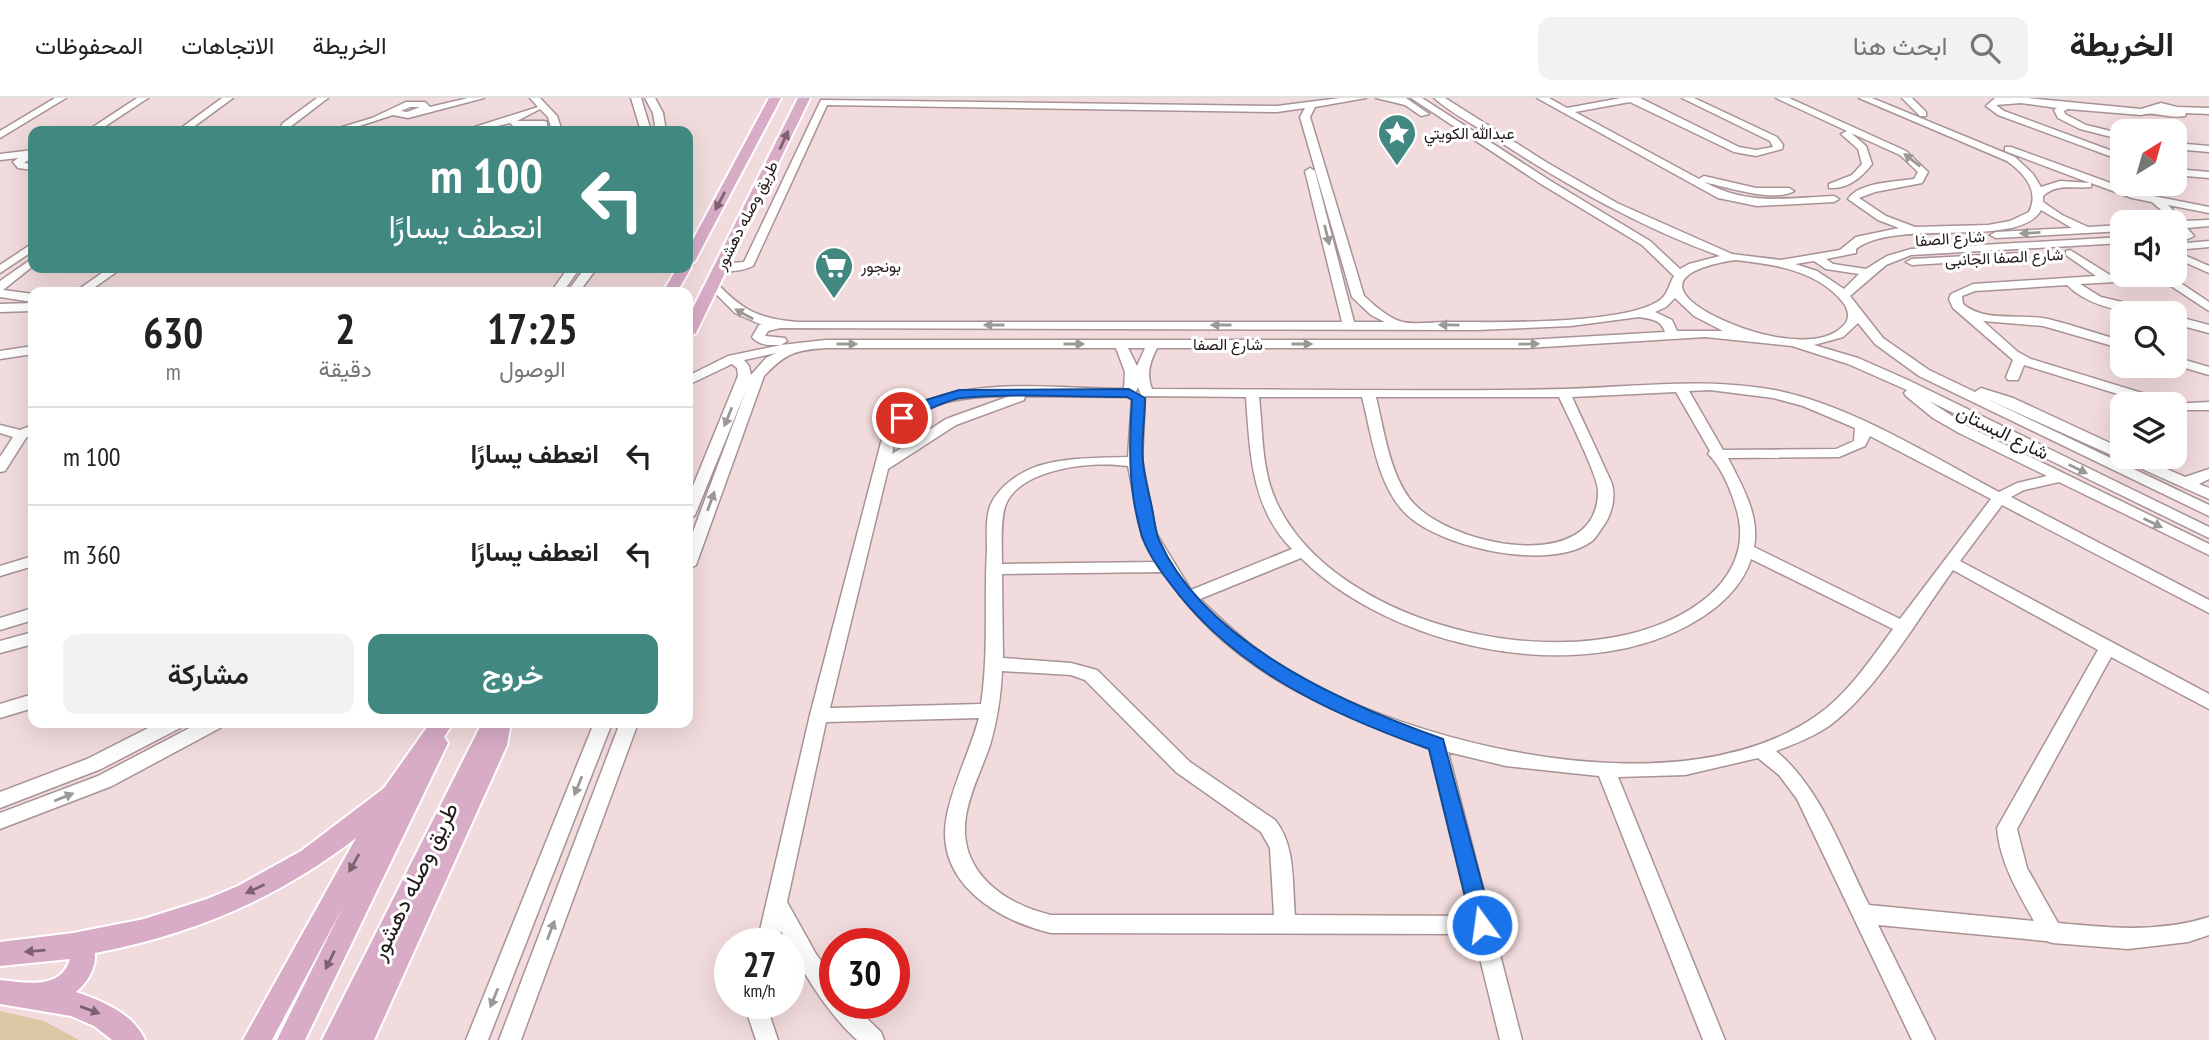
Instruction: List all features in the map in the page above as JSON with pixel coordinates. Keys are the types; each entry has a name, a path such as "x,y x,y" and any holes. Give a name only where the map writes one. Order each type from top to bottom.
{"main road":[{"name":"طريق وصله دهشور","path":"693,252 775,98"},
{"name":"طريق وصله دهشور","path":"693,322 804,98"},
{"path":"257,1040 392,795 415,758 440,728"},
{"name":"طريق وصله دهشور","path":"291,1040 442,728"},
{"name":"طريق وصله دهشور","path":"336,1040 491,728"},
{"path":"360,1040 496,745 498,728"},
{"path":"0,954 69,947 173,923 279,878 332,844 392,795"},
{"path":"45,996 69,982 83,963 83,955 78,949 69,947"},
{"path":"0,992 45,996 99,1013 131,1040"}],"street":[{"path":"0,135 10,123 52,98"},
{"path":"10,123 61,98"},
{"path":"100,126 143,98"},
{"path":"109,126 152,98"},
{"path":"189,126 228,98"},
{"path":"199,126 236,98"},
{"path":"278,126 312,98"},
{"path":"286,126 323,98"},
{"path":"408,98 420,109"},
{"path":"395,110 399,115 464,98"},
{"path":"367,126 420,109 479,98"},
{"path":"523,98 536,110 544,126"},
{"path":"535,98 548,110 555,126"},
{"path":"636,98 641,126"},
{"path":"650,98 658,113 660,126"},
{"path":"976,98 999,102"},
{"path":"1105,103 1117,98"},
{"path":"1136,98 1147,103"},
{"path":"905,100 1220,106 1293,98"},
{"path":"720,267 743,267 749,264 824,102 905,100 1070,105 1147,103 1278,108 1361,98"},
{"path":"1381,98 1407,100 1646,243 1678,280 1683,299 1708,318 1746,334 1792,342 1835,337 1848,329 1854,320 1853,308"},
{"path":"1439,98 1562,176 1628,214 1670,234 1735,257 1779,263 1827,282 1844,295"},
{"path":"1456,98 1617,198 1628,208 1628,214"},
{"path":"1542,98 1740,201 1846,199 1879,188 1917,181 1923,172 1913,159 1781,98"},
{"path":"1552,98 1567,109 1632,98 1737,150 1765,152 1777,149 1774,139 1687,98"},
{"path":"1567,109 1610,98"},
{"path":"1716,189 1767,192 1819,189 1856,177 1867,164 1866,153 1859,143 1839,130 1771,98"},
{"path":"1864,98 2002,153 2020,164 2029,175 2038,199 2058,217 2109,241"},
{"path":"1880,98 2110,188"},
{"path":"1907,98 1923,114"},
{"path":"2141,98 2173,112"},
{"path":"353,126 375,120 395,110 398,105 392,99"},
{"path":"2110,153 1995,109 1992,103 2010,99 2084,109 2141,112 2153,104"},
{"path":"1311,106 1305,117 1349,325"},
{"path":"2066,106 2059,110 2059,113 2073,123"},
{"path":"1278,108 1298,121 1358,297 1375,312 1399,325"},
{"path":"2097,129 2073,116 2084,109 2209,113"},
{"path":"486,126 536,110"},
{"path":"1292,116 1305,117"},
{"path":"2019,118 2073,123 2110,132"},
{"path":"505,126 522,122 537,126"},
{"path":"1859,143 1878,141"},
{"path":"2188,145 2209,147"},
{"path":"0,157 28,154"},
{"path":"28,156 18,162 28,167"},
{"path":"0,165 28,167"},
{"path":"2029,175 2066,172"},
{"path":"2188,173 2209,175"},
{"path":"1856,177 1879,188"},
{"name":"شارع الصفا الجانبى","path":"1844,252 1857,241 1880,234 2008,225 2033,214 2038,199 2046,188 2064,184 2110,189"},
{"path":"1833,186 1846,189 1846,199"},
{"path":"1819,189 1822,195 1846,199 1890,222 1919,230"},
{"path":"1767,192 1775,197 1775,202"},
{"path":"2138,196 2209,211"},
{"path":"1846,199 1879,227 1880,234"},
{"path":"2155,201 2167,210"},
{"path":"2187,227 2209,223"},
{"path":"1984,227 1995,235"},
{"name":"شارع الصفا","path":"1779,263 1900,241 2110,229"},
{"path":"1646,243 1660,241 1670,234"},
{"path":"2187,235 2209,235"},
{"name":"شارع الصفا","path":"1844,295 1866,272 1885,259 1911,252 2109,241"},
{"path":"2187,246 2209,244"},
{"path":"0,270 28,250"},
{"name":"شارع الصفا الجانبى","path":"1885,259 1910,262 2110,251"},
{"path":"2064,253 2102,280"},
{"name":"شارع الصفا","path":"711,283 739,313 778,325 1546,323 1642,314 1659,307 1671,297 1678,280 1690,265 1735,257"},
{"path":"1817,257 1830,267 1866,272"},
{"path":"1333,258 1346,258"},
{"path":"2187,258 2206,265"},
{"path":"0,287 28,265"},
{"path":"88,287 109,273"},
{"path":"108,287 121,273"},
{"path":"2126,392 2020,358 1964,312 1955,299 1963,290 2150,276 2165,279 2209,307"},
{"path":"2071,282 2094,297"},
{"path":"2048,283 2069,293 2110,301"},
{"path":"0,293 28,297"},
{"name":"شارع البستان","path":"1844,295 1877,339 1907,362 1948,385 2209,512"},
{"path":"0,308 28,307"},
{"path":"1964,312 1998,320 2044,322 2110,341"},
{"path":"1642,314 1668,323 1672,334"},
{"path":"1979,325 1998,320"},
{"path":"2187,324 2209,330"},
{"path":"778,325 763,328 758,337 764,341 789,342 800,346"},
{"name":"شارع الصفا","path":"693,379 733,359 765,350 800,346 1527,344 1672,334 1728,335 1775,340"},
{"name":"شارع البستان","path":"1792,342 1879,372 2209,533"},
{"path":"1120,344 1130,366 1132,383 1138,393"},
{"path":"1153,344 1143,363 1142,382 1138,393 1135,461 1150,538 1167,568 1189,597 1223,632 1268,666 1307,690 1374,722 1437,744 1520,763 1606,771 1688,768 1763,751 1814,727 1852,696 2018,472"},
{"path":"693,504 747,386 767,364 800,346"},
{"path":"0,355 28,351"},
{"path":"2013,377 2020,358"},
{"path":"693,550 747,386 745,369 733,359"},
{"path":"1879,372 1878,366 1883,362 1907,362"},
{"path":"2187,365 2209,371"},
{"path":"1903,383 1917,399 2018,472 2044,484 2058,477"},
{"path":"1948,385 2008,401 2110,448"},
{"path":"1252,393 1261,479 1268,503 1282,527 1303,551 1355,592 1391,611 1471,638 1514,646 1557,649 1590,648 1639,640 1681,625 1719,598 1736,579 1747,550 1748,527 1743,504 1680,386"},
{"path":"772,928 819,715 891,431 902,418 918,407 959,394 1564,393 1680,386 1742,388 1808,403 1862,426 2209,607"},
{"path":"882,467 951,422 1033,392"},
{"path":"1368,393 1392,479 1399,496 1413,512 1434,527 1459,539 1517,551 1545,550 1570,544 1596,528 1608,505 1606,488 1564,393"},
{"path":"2187,406 2209,406"},
{"path":"1716,454 1839,453 1860,443 1862,426"},
{"path":"0,429 27,432"},
{"path":"0,468 27,432"},
{"path":"1135,461 1060,464 1039,469 1021,478 1007,490 998,504 994,664 981,744 959,807 955,842 965,870 986,895 1015,914 1051,924 1482,925"},
{"path":"2154,469 2209,494"},
{"path":"2018,472 2058,477 2209,550"},
{"path":"2183,482 2198,480 2209,473"},
{"path":"1747,550 1903,627"},
{"path":"1189,597 1303,551"},
{"path":"1950,562 2209,702"},
{"path":"0,571 28,563"},
{"path":"995,569 1167,568"},
{"path":"0,624 28,616"},
{"path":"0,647 28,639"},
{"path":"2053,934 2012,859 2007,842 2007,828 2108,647"},
{"path":"994,664 1071,669 1091,675 1183,767 1268,826 1276,836 1280,848 1285,925"},
{"path":"0,711 28,703"},
{"path":"819,715 988,711"},
{"path":"0,800 94,764 164,728"},
{"path":"0,821 105,781 205,728"},
{"path":"477,1040 601,728"},
{"path":"510,1040 627,728"},
{"path":"1437,744 1511,1040"},
{"path":"1763,751 1786,770 1804,794 1924,1040"},
{"path":"1606,771 1714,1040"},
{"path":"778,902 808,961 819,976"},
{"path":"1862,914 2128,939 2188,933 2209,926"},
{"path":"760,1019 767,1040"},
{"path":"850,1019 873,1040"}],"shaded area":[{"path":"0,1011 44,1021 79,1040 0,1040"}],"place":[{"name":"عبدالله الكويتي","path":"1397,167"},
{"name":"بونجور","path":"834,300"}],"route":[{"path":"902,418 937,399 981,392 1129,393 1139,398 1135,461 1150,538 1167,568 1189,597 1223,632 1268,666 1317,695 1374,722 1437,744 1482,925"}]}
